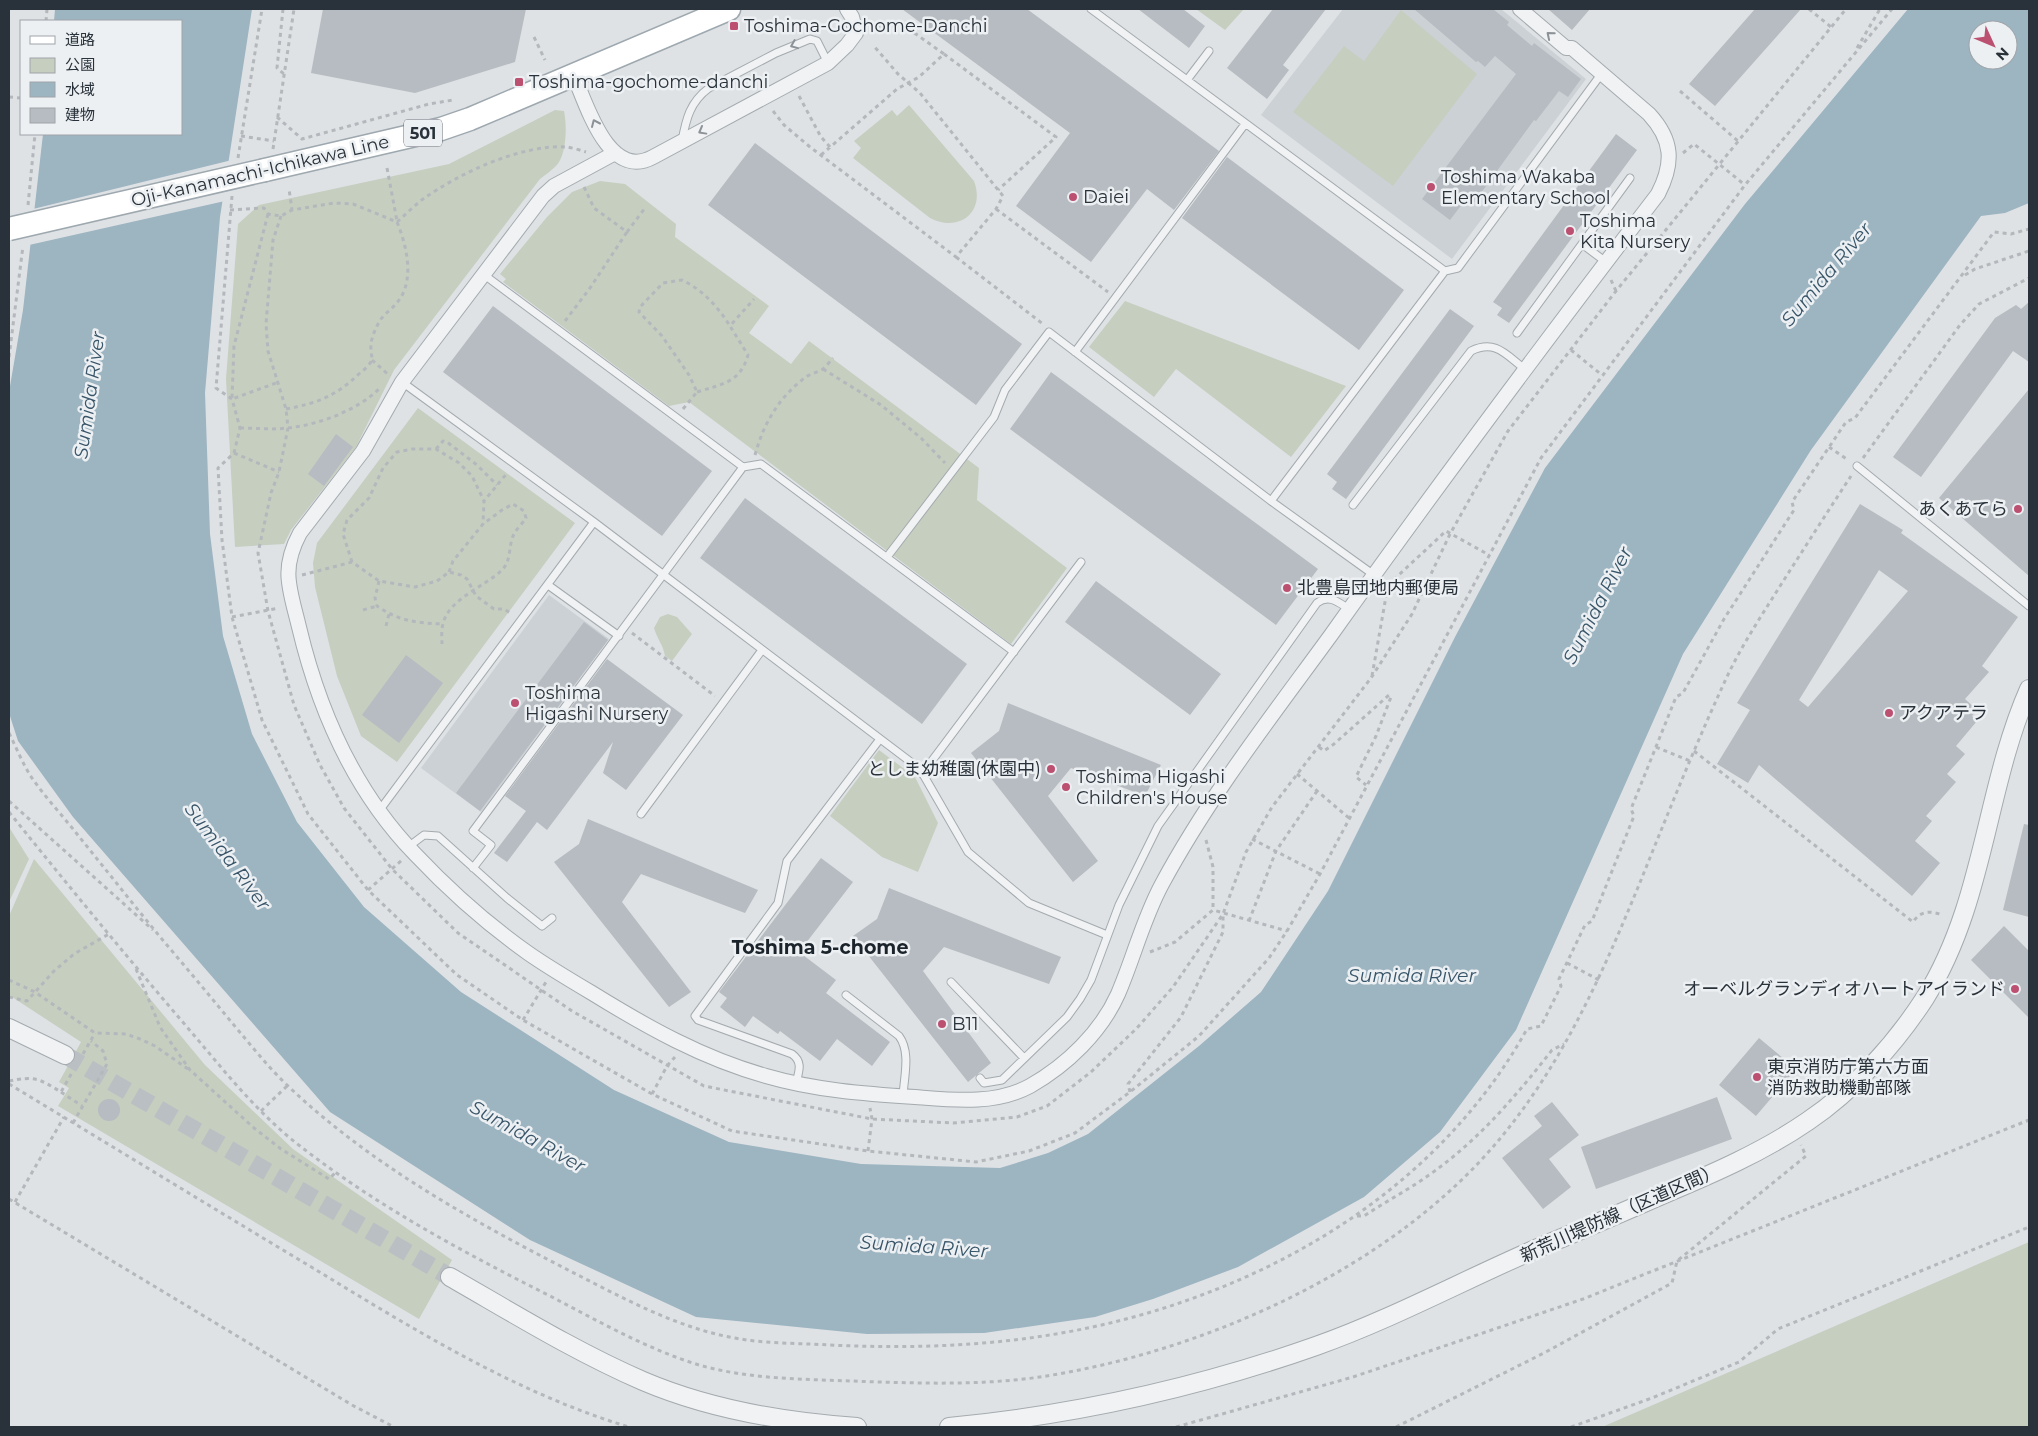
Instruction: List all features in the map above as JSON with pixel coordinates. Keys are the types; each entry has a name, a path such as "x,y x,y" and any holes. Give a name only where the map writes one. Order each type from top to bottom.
{"main road":[{"name":"Oji-Kanamachi-Ichikawa Line","path":"9,229 269,163 441,129 574,76 728,9"}],"street":[{"path":"574,76 599,132 615,154 622,159 638,164 828,62 847,45 856,32 852,17 847,9"},
{"path":"615,154 554,186 543,196 402,382 364,451 300,534 288,563 288,579 304,649 318,694 343,754 363,789 378,811 408,847 466,903 529,954 626,1014 674,1042 703,1054 758,1074 796,1083 857,1093 968,1100 998,1098 1015,1093 1037,1082 1067,1061 1100,1024 1119,992 1158,890 1193,828 1220,787 1374,575 1658,194 1664,182 1669,166 1669,151 1666,137 1658,124 1602,73 1572,48 1566,48 1520,9"},
{"name":"新荒川堤防線（区道区間）","path":"949,1427 1012,1421 1163,1393 1317,1346 1390,1316 1529,1252 1708,1175 1762,1149 1810,1120 1858,1081 1895,1039 1924,999 1947,959 1966,911 2011,737 2029,689"},
{"path":"9,1028 65,1055"},
{"path":"450,1277 567,1343 644,1381 701,1401 748,1413 806,1424 856,1427"}],"lane":[{"path":"1091,9 1445,271"},
{"path":"682,141 691,106 699,95 717,84 776,53 810,39 817,40 828,62"},
{"path":"1186,80 1209,51"},
{"path":"1271,501 1445,271 1458,268 1602,73"},
{"path":"1075,352 1245,124"},
{"path":"1517,333 1630,178"},
{"path":"1582,244 1606,262"},
{"path":"484,274 743,467"},
{"path":"886,557 994,417 1005,390 1049,332 1271,501 1374,575"},
{"path":"1353,505 1471,351 1488,345 1496,348 1526,370"},
{"path":"402,382 594,522 920,769 968,852 1029,903 1107,936"},
{"path":"473,868 492,845 473,831 743,467 761,464 1014,652"},
{"path":"1857,466 2029,606"},
{"path":"378,811 594,522"},
{"path":"922,774 1081,562"},
{"path":"548,585 619,636"},
{"path":"980,1078 984,1083 1002,1080 1067,1017 1091,980 1137,865 1158,826 1312,610 1322,600 1328,598 1349,609"},
{"path":"641,814 762,650"},
{"path":"796,1083 800,1067 799,1062 792,1054 698,1020 695,1016 778,903 787,861 880,739"},
{"path":"408,847 424,835 433,834 542,926 552,918"},
{"path":"951,982 1024,1058"},
{"path":"846,995 899,1036 904,1042 906,1054 903,1096"}],"path":[{"path":"237,164 262,9"},
{"path":"283,9 277,68 284,74"},
{"path":"269,163 294,9"},
{"path":"1809,9 1831,27"},
{"path":"280,216 273,240 266,324 268,350 276,383 286,409 288,428 279,472 267,508 258,553 268,611 294,705 320,766 344,808 392,868 458,933 572,1011 704,1086 872,1119 954,1123 1017,1116 1047,1106 1091,1072 1154,1011 1199,951 1223,914 1252,839 1272,807 1371,678 1412,614 1450,534 1508,431 1616,291 1846,9"},
{"path":"1851,57 1880,9"},
{"path":"268,214 234,346 232,399 240,428 234,453 218,468 222,540 232,617 262,720 308,814 368,890 457,975 522,1020 652,1094 732,1130 868,1151 976,1162 1020,1153 1075,1133 1200,1036 1270,958 1320,874 1541,458 1745,185 1892,9"},
{"path":"878,26 906,26 1056,137 998,190"},
{"path":"534,37 545,60"},
{"path":"873,44 898,74 909,83 1003,196 996,209 956,257"},
{"path":"821,155 897,89 919,77 944,54"},
{"path":"1680,91 1738,141"},
{"path":"799,96 821,138 830,147"},
{"path":"277,117 302,139 429,104 453,100"},
{"path":"772,111 784,125 821,155 1049,329"},
{"path":"241,136 274,141"},
{"path":"1681,154 1694,144 1745,185"},
{"path":"397,222 422,200 444,186 499,160 536,150 568,147 587,152"},
{"path":"386,382 392,377 372,360 370,350 372,335 381,318 400,299 407,269 406,254 397,222 387,168"},
{"path":"582,182 594,208 627,232"},
{"path":"289,189 292,210"},
{"path":"232,399 216,388 233,191"},
{"path":"230,210 264,208 268,214 280,216 292,210 334,203 353,204 397,222"},
{"path":"563,323 590,288 645,208"},
{"path":"996,209 1108,292"},
{"path":"9,733 31,777 160,937 287,1086 368,1151 434,1196 488,1228 646,1309 709,1332 738,1339 854,1346 934,1347 1009,1341 1083,1330 1171,1306 1235,1282 1286,1258 1356,1216 1411,1173 1470,1113 1502,1071 1527,1029 1541,1026 1561,986 1559,979 1585,925 1592,921 1634,816 1631,809 1676,697 1683,693 1724,619 1794,510 1792,502 1846,422 1855,418 1994,232 2011,234 2029,230"},
{"path":"1959,279 1975,269 2029,251"},
{"path":"9,812 134,965 261,1111 296,1143 384,1206 471,1256 619,1332 694,1363 741,1374 771,1377 937,1383 1007,1380 1041,1377 1146,1354 1263,1310 1300,1292 1356,1260 1422,1214 1473,1169 1498,1142 1522,1111 1565,1044 1599,980 1626,920 1694,751 1738,656 1762,615 1857,466 1960,325 1971,312 1992,297 2029,278"},
{"path":"678,416 697,392 731,382 746,364 748,355 721,312 704,295 682,280 663,283 640,307 638,312 662,336 689,375 697,392"},
{"path":"730,326 754,299"},
{"path":"1571,350 1602,375"},
{"path":"753,461 759,440 779,403 803,379 814,371 823,369 834,358"},
{"path":"286,409 314,404 328,398 353,380 372,360"},
{"path":"823,369 881,405 921,438 953,471"},
{"path":"232,399 276,383"},
{"path":"240,428 288,428 328,418 347,411 381,387"},
{"path":"1520,406 1523,411"},
{"path":"436,449 443,441 448,442 498,485"},
{"path":"1829,447 1857,466"},
{"path":"442,644 442,624 449,612 472,591 502,570 509,560 514,533 526,518 524,512 513,504 502,510 483,524 453,561 449,572 437,582 415,587 379,582 352,562 343,534 347,520 369,498 383,468 397,452 412,448 436,449 459,462 472,476 484,501 483,524"},
{"path":"234,453 279,472"},
{"path":"484,501 510,469"},
{"path":"1371,678 1388,585 1446,531 1489,555"},
{"path":"288,579 352,562"},
{"path":"449,572 461,575 467,580 476,596 494,609 504,609 521,620"},
{"path":"1374,575 1388,585"},
{"path":"379,582 375,598 377,606 397,619 422,624 442,624"},
{"path":"363,610 377,606"},
{"path":"232,617 268,611"},
{"path":"386,626 389,614"},
{"path":"625,627 717,698"},
{"path":"1319,747 1324,751 1334,744 1389,695 1391,697 1376,736 1356,777 1366,785"},
{"path":"1656,747 1690,762"},
{"path":"1694,751 1912,922 1924,912 1944,915"},
{"path":"1297,774 1349,818"},
{"path":"1250,921 1276,851 1317,791"},
{"path":"9,800 160,937"},
{"path":"1134,950 1147,953 1175,942 1213,910 1213,867 1205,837 1193,828"},
{"path":"1252,839 1320,874"},
{"path":"368,890 392,868"},
{"path":"1213,910 1287,931"},
{"path":"1130,1092 1128,1084 1181,1017 1223,932 1223,914"},
{"path":"9,997 28,1001 54,971 74,954 109,934"},
{"path":"1567,963 1599,980"},
{"path":"134,965 160,1027 190,1070"},
{"path":"9,980 35,992 95,1033 126,1034 155,1046 190,1070 254,1128 281,1149 330,1179 336,1172"},
{"path":"522,1020 547,981"},
{"path":"73,1123 107,1064 103,1051 91,1041"},
{"path":"1356,1216 1364,1216 1429,1175 1453,1157 1497,1116 1552,1050 1565,1044"},
{"path":"652,1094 667,1066 675,1056"},
{"path":"9,1084 433,1340 553,1399 629,1427"},
{"path":"261,1111 287,1086"},
{"path":"61,1092 82,1106"},
{"path":"15,1202 64,1117"},
{"path":"868,1151 872,1119"},
{"path":"1176,1427 1353,1377 1584,1299 2029,1120"},
{"path":"1396,1427 1544,1353 1672,1282 1677,1261 1806,1156 1801,1145"},
{"path":"9,1199 352,1405 394,1427"},
{"path":"1571,1427 1652,1398 1739,1362 1778,1330 2029,1227"}],"shaded area":[{"name":"Toshima Wakaba Elementary School","path":"1343,9 1501,9 1586,79 1452,259 1261,115"},
{"name":"Toshima Higashi Nursery","path":"549,595 609,639 481,812 421,768"}],"green space":[{"path":"1196,9 1244,9 1225,30"},
{"path":"1401,10 1477,74 1393,186 1293,112 1344,46 1364,61"},
{"path":"909,105 974,181 977,192 973,211 959,221 950,223 940,222 930,218 853,158 861,148 854,141 892,110 897,116"},
{"path":"555,110 564,111 565,117 566,132 560,161 540,179 394,370 356,447 291,530 284,544 235,547 226,379 238,224 259,205 449,164"},
{"path":"600,181 625,184 676,224 675,237 769,306 749,333 791,364 809,341 979,468 977,500 1067,568 1011,644 689,402 669,406 503,282 506,279 500,274 547,217 572,192"},
{"path":"1125,301 1346,386 1291,457 1176,369 1154,397 1089,347"},
{"path":"418,408 575,523 397,762 361,736 337,676 315,587 313,563 317,543"},
{"path":"668,614 677,617 692,634 672,661 665,656 654,628 660,617"},
{"path":"879,750 915,777 938,823 918,872 882,857 830,816"},
{"path":"9,827 29,859 9,902"},
{"path":"34,859 205,1065 293,1149 452,1260 419,1319 58,1106 69,1088 59,1082 81,1042 9,995 9,916"},
{"path":"2029,1242 2029,1427 1602,1427"}],"water":[{"name":"Sumida River","path":"55,9 252,9 220,217 205,393 210,534 223,636 252,734 297,822 364,907 461,992 614,1090 729,1142 861,1164 1000,1168 1048,1153 1088,1134 1199,1046 1261,992 1328,891 1455,637 1545,468 1745,204 1908,9 2029,9 2029,203 2005,213 1981,216 1811,450 1683,654 1516,1030 1440,1132 1364,1197 1238,1267 1153,1299 1095,1317 984,1333 867,1334 696,1317 530,1240 330,1112 73,817 18,741 9,713 9,392 23,310 43,135 182,135 182,20 54,20"}],"pier":[{"path":"232,160 225,201 29,245 33,209"}],"building":[{"path":"323,9 526,9 515,62 415,93 311,73"},
{"path":"902,9 1027,9 1219,151 1174,210 1147,189 1091,262 1016,206 1070,133"},
{"path":"1138,9 1183,9 1205,26 1189,48"},
{"path":"1273,9 1326,9 1283,65 1289,70 1267,99 1227,68"},
{"path":"1414,9 1493,9 1509,22 1507,25 1532,46 1534,43 1581,79 1568,97 1559,91 1536,121 1534,120 1473,204 1466,199 1450,220 1422,199 1516,74 1495,56 1485,67 1478,61 1476,62"},
{"path":"1548,9 1590,9 1572,30"},
{"path":"1755,9 1801,9 1715,106 1689,84"},
{"path":"1616,134 1637,150 1509,323 1497,315 1502,308 1493,302"},
{"path":"755,143 1022,344 976,405 708,205"},
{"path":"1227,157 1404,290 1359,350 1182,218"},
{"path":"2029,302 2029,362 2013,351 1921,477 1893,457 1995,318 2016,305 2021,309"},
{"path":"493,306 712,471 662,536 443,372"},
{"path":"1450,309 1474,326 1346,499 1332,489 1337,482 1327,474"},
{"path":"1051,372 1318,569 1276,625 1010,429"},
{"path":"2029,389 2029,576 1939,498"},
{"path":"336,434 353,447 324,486 308,474"},
{"path":"745,498 967,664 922,724 700,558"},
{"path":"1860,504 1903,530 1901,533 2018,617 1982,666 1989,672 1965,699 1977,710 1972,716 1977,721 1956,746 1965,754 1947,774 1956,782 1926,816 1932,821 1915,841 1940,863 1912,896 1759,765 1748,783 1717,764 1750,710 1737,703","holes":["1879,570 1908,591 1808,707 1799,700"]},
{"path":"1096,581 1221,674 1190,715 1065,622"},
{"path":"584,622 608,640 480,811 456,793"},
{"path":"406,655 443,683 399,743 362,715"},
{"path":"607,659 683,715 626,790 603,773 613,742 547,830 537,822 507,862 494,853 526,811 505,796"},
{"path":"1008,703 1161,765 1145,796 1071,768 1048,796 1098,861 1073,882 971,753 999,731"},
{"path":"588,819 758,890 745,913 641,874 622,902 691,992 669,1007 554,862 579,844"},
{"path":"2024,824 2029,825 2029,917 2003,910"},
{"path":"821,858 853,882 799,952 836,980 826,993 890,1042 872,1066 837,1039 820,1061 780,1031 778,1034 753,1016 745,1027 720,1007 727,998 719,992"},
{"name":"B11","path":"889,888 1061,957 1049,984 944,947 923,971 991,1063 968,1082 853,936 877,919"},
{"name":"オーベルグランディオハートアイランド","path":"2004,926 2029,951 2029,1018 1971,960"},
{"name":"東京消防庁第六方面 消防救助機動部隊","path":"1759,1038 1796,1069 1756,1116 1719,1085"},
{"path":"1717,1097 1732,1139 1596,1189 1581,1147"},
{"path":"109,1099 117,1102 120,1110 117,1118 109,1121 101,1118 98,1110 101,1102"},
{"path":"1552,1102 1579,1135 1549,1159 1571,1187 1543,1209 1502,1158 1542,1126 1534,1116"}],"tunnel":[{"path":"65,1055 450,1277"}],"place":[{"name":"Toshima-Gochome-Danchi","path":"734,26"},
{"name":"Toshima-gochome-danchi","path":"519,82"},
{"name":"Toshima Wakaba Elementary School","path":"1431,187"},
{"name":"Daiei","path":"1073,197"},
{"name":"Toshima Kita Nursery","path":"1570,231"},
{"name":"あくあてら","path":"2018,509"},
{"name":"北豊島団地内郵便局","path":"1287,588"},
{"name":"Toshima Higashi Nursery","path":"515,703"},
{"name":"アクアテラ","path":"1889,713"},
{"name":"としま幼稚園(休園中)","path":"1051,769"},
{"name":"Toshima Higashi Children's House","path":"1066,787"},
{"name":"オーベルグランディオハートアイランド","path":"2015,989"},
{"name":"B11","path":"942,1024"},
{"name":"東京消防庁第六方面 消防救助機動部隊","path":"1757,1077"}],"district":[{"name":"Toshima 5-chome","path":"820,947"}]}
